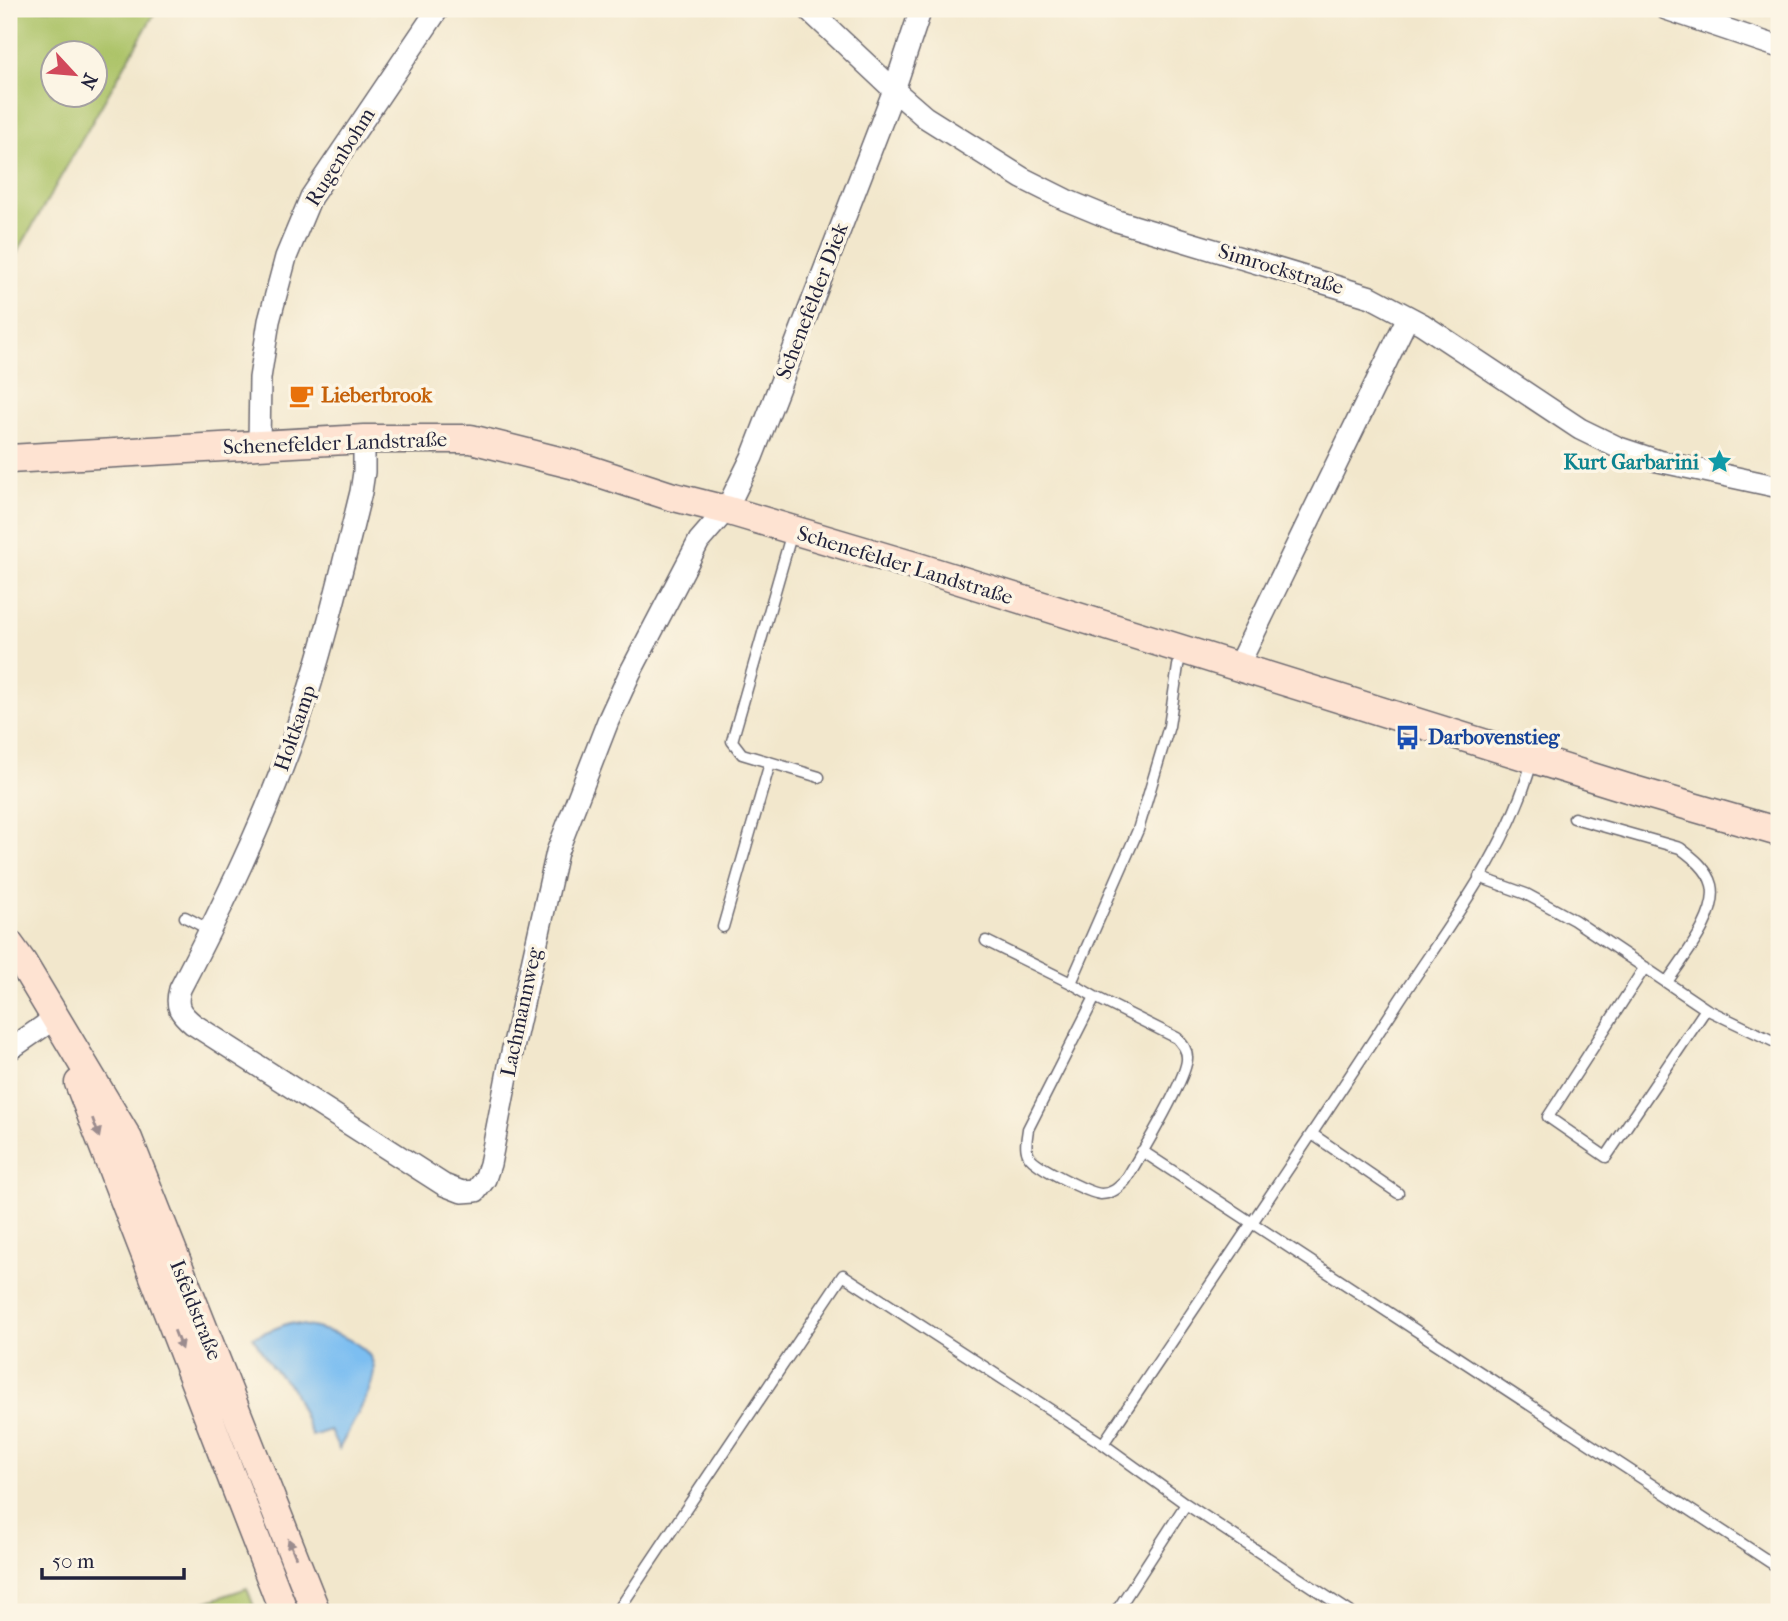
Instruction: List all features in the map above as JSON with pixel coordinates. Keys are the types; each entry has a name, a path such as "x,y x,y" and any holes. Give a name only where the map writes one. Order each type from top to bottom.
{"street":[{"name":"Rugenbohm","path":"259,445 260,378 269,321 286,257 312,197 438,9"},
{"name":"Simrockstraße","path":"808,9 925,117 1022,178 1066,200 1117,221 1371,297 1408,317 1596,438 1658,461 1779,487"},
{"name":"Schenefelder Diek","path":"726,510 752,457 894,90 921,9"},
{"path":"1666,9 1779,47"},
{"path":"1237,668 1408,317"},
{"name":"Schenefelder Landstraße","path":"9,459 364,439 471,439 575,465 792,532 921,568 1237,668 1779,832"},
{"name":"Holtkamp","path":"176,1000 265,809 294,734 329,621 361,492 364,439"},
{"name":"Lachmannweg","path":"176,1000 177,1008 193,1024 444,1185 462,1192 475,1191 485,1179 490,1164 557,852 629,673 699,541 726,510"},
{"name":"Isfeldstraße","path":"9,944 128,1139 316,1612"},
{"path":"9,1050 55,1018"},
{"name":"Isfeldstraße","path":"55,1018 284,1612"}],"lane":[{"path":"792,532 732,741 742,754 819,777"},
{"path":"1071,983 1138,830 1169,726 1182,651"},
{"path":"1103,1444 1312,1134 1479,877 1519,804 1533,759"},
{"path":"723,928 770,763"},
{"path":"1574,818 1680,848 1709,876 1713,886 1711,906 1705,921 1667,982"},
{"path":"1479,877 1527,894 1574,920 1706,1009 1779,1044"},
{"path":"185,917 210,930"},
{"path":"986,941 1177,1038 1185,1046 1188,1057 1185,1069 1142,1151 1125,1181 1115,1191 1102,1194 1039,1165 1029,1156 1026,1143 1028,1129 1095,997"},
{"path":"1646,967 1548,1117 1606,1157 1706,1009"},
{"path":"1312,1134 1398,1194"},
{"path":"1142,1151 1779,1568"},
{"path":"617,1612 843,1275 1103,1444 1186,1504 1350,1612"},
{"path":"1116,1612 1186,1504"}],"green space":[{"path":"9,9 157,9 108,94 108,38 38,38 38,108 100,108 9,267"},
{"path":"247,1588 256,1612 177,1612"}],"water":[{"path":"289,1323 340,1336 364,1350 371,1359 374,1370 370,1389 339,1449 330,1430 312,1436 292,1388 271,1366 253,1337"}],"place":[{"name":"Lieberbrook","path":"301,395"},
{"name":"Kurt Garbarini","path":"1719,462"},
{"name":"Darbovenstieg","path":"1408,737"}]}
